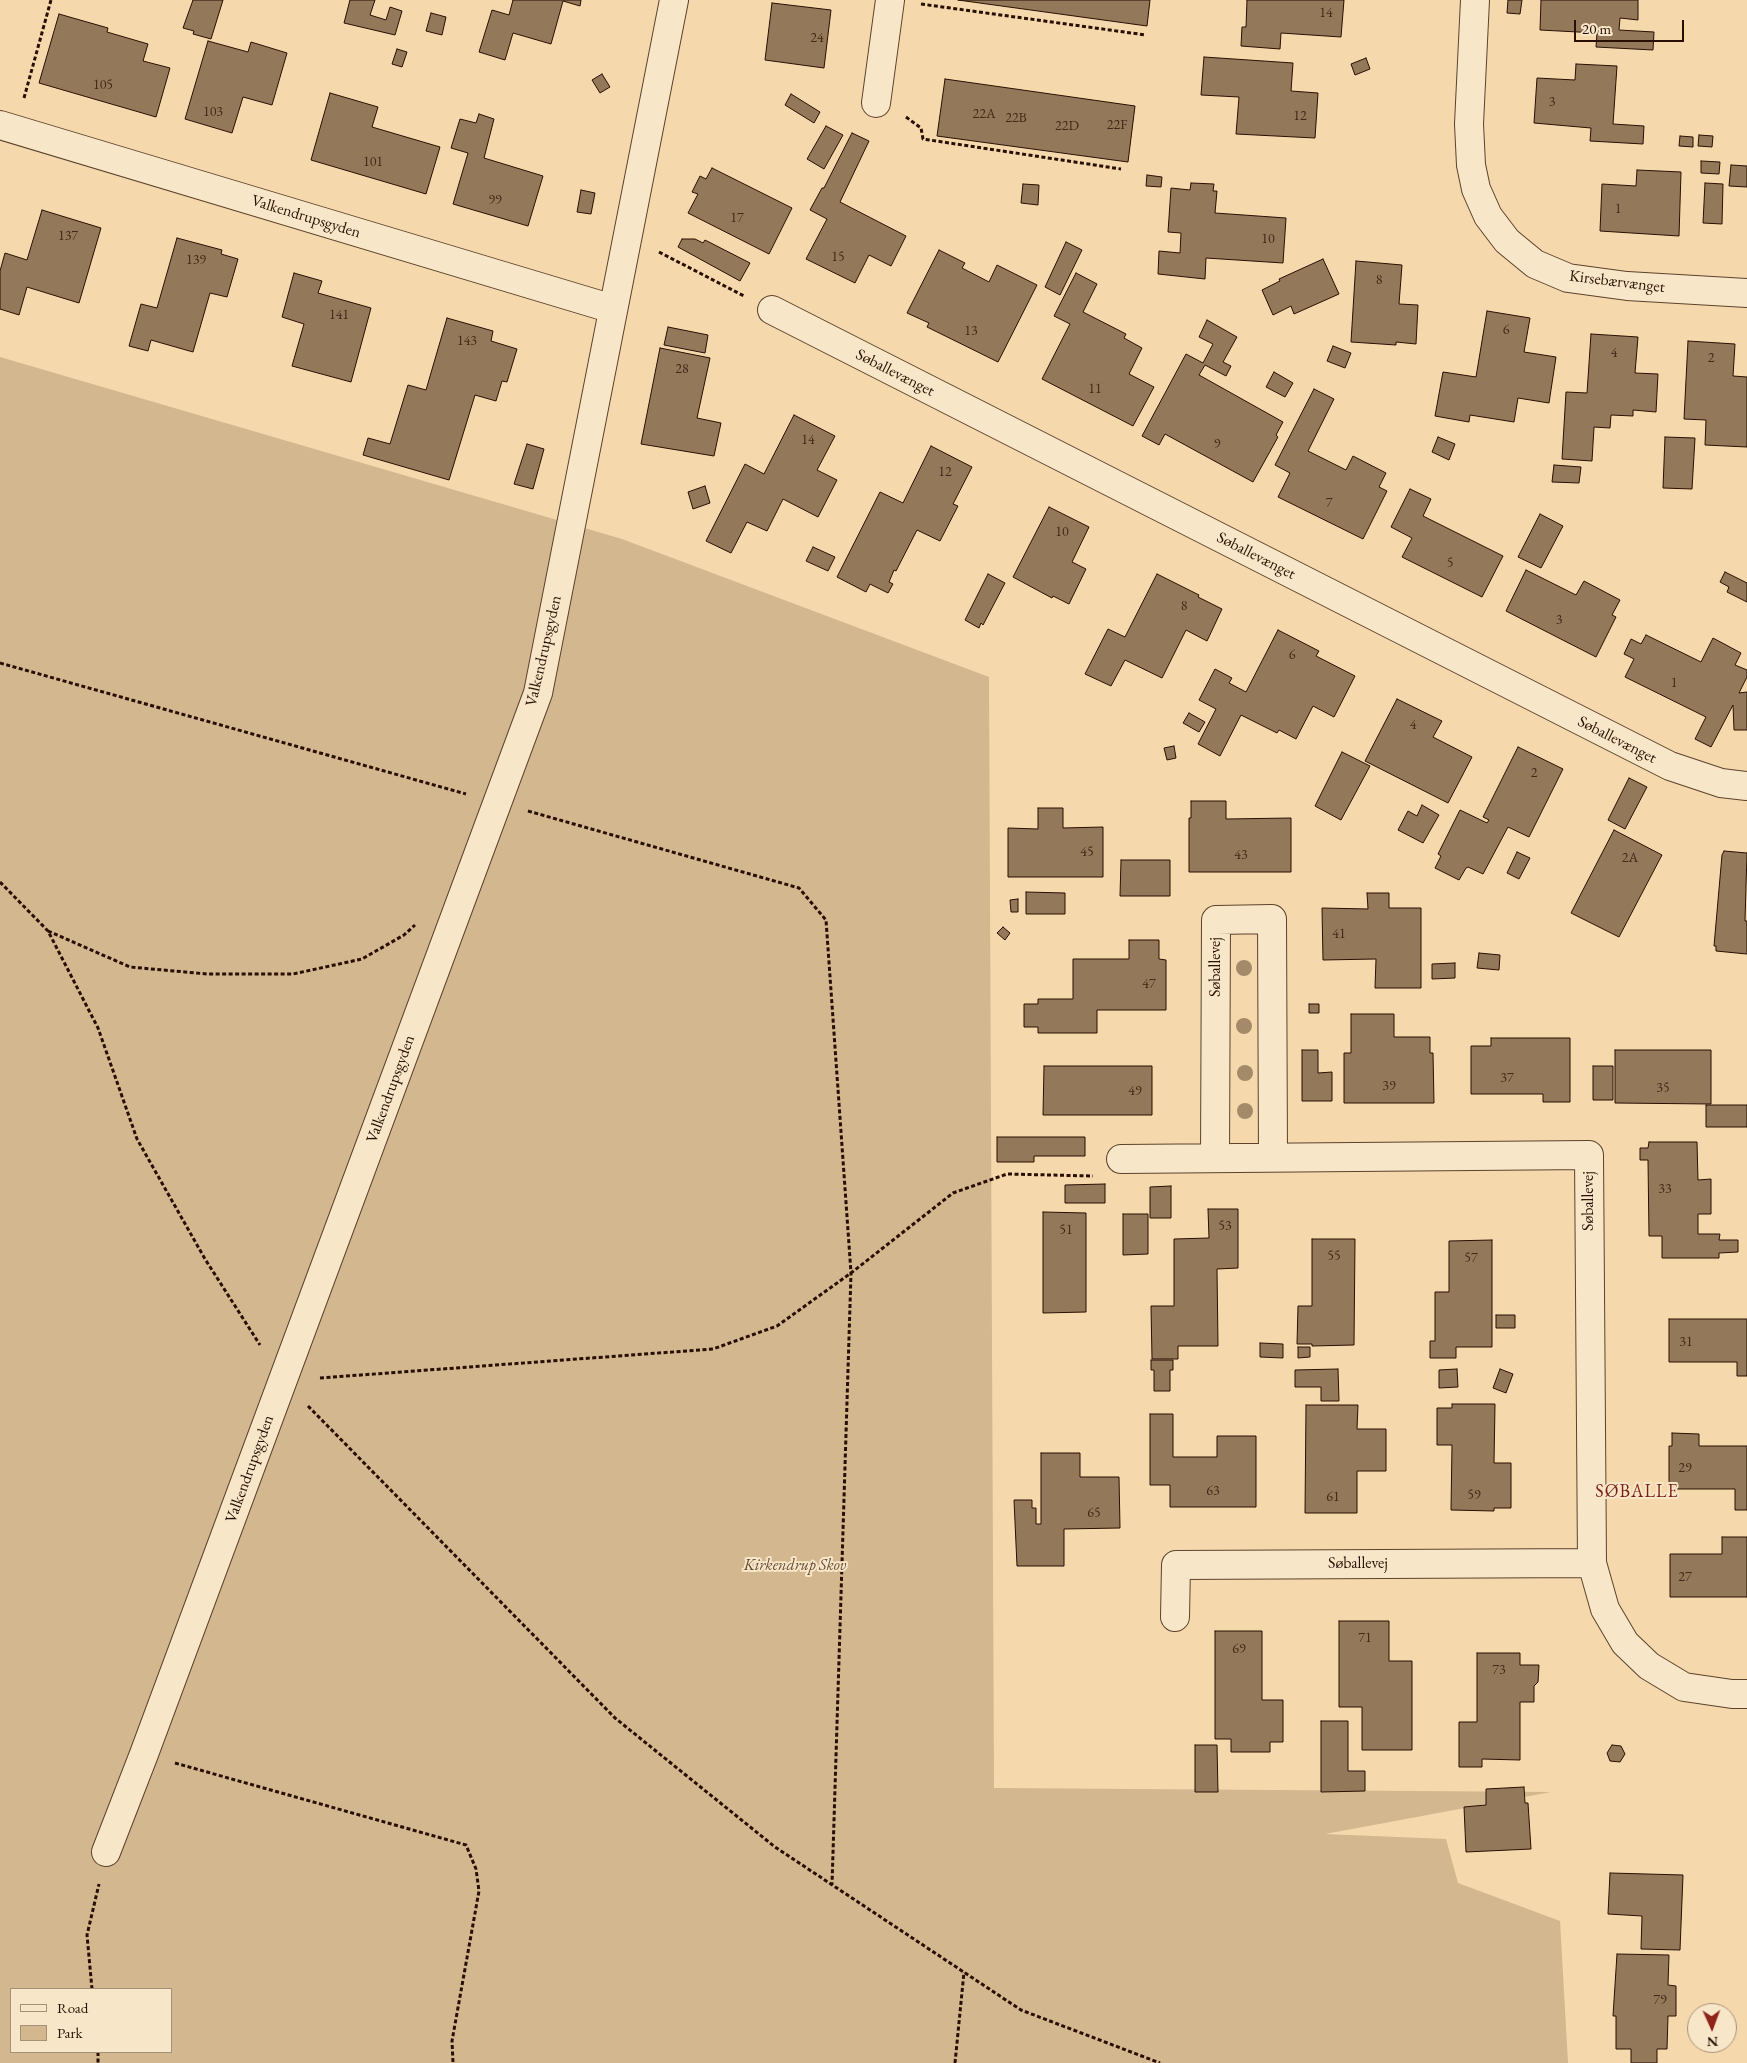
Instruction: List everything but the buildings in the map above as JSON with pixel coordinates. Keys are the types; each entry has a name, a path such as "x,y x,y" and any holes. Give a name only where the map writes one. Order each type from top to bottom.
{"street":[{"name":"Valkendrupsgyden","path":"106,1852 538,693 674,0"},
{"path":"876,103 890,0"},
{"name":"Kirsebærvænget","path":"1475,0 1469,124 1471,165 1476,189 1488,216 1507,241 1535,264 1568,278 1627,286 1747,293"},
{"name":"Valkendrupsgyden","path":"7,128 612,309"},
{"name":"Søballevænget","path":"772,310 1670,766 1720,783 1747,786"},
{"name":"Søballevej","path":"1215,1158 1216,920 1272,919 1273,1157"},
{"name":"Søballevej","path":"1121,1159 1589,1155 1592,1563 1605,1609 1626,1643 1649,1666 1684,1687 1732,1694 1747,1694"},
{"name":"Søballevej","path":"1175,1616 1176,1565 1592,1563"}],"path":[{"path":"7,128 51,0"},
{"path":"890,0 1146,35"},
{"path":"876,103 891,106 921,128 923,139 1121,169"},
{"path":"627,236 772,310"},
{"path":"0,663 799,888 826,920 850,1273 832,1885"},
{"path":"0,882 48,931 98,1028 137,1139 206,1259 283,1381 615,1718 775,1848 1021,2010 1160,2063"},
{"path":"48,931 130,967 207,974 293,974 362,959 404,935 418,922"},
{"path":"283,1381 713,1349 777,1326 850,1273 953,1193 1007,1174 1116,1176 1121,1159"},
{"path":"144,1754 466,1845 476,1869 479,1891 452,2041 453,2063"},
{"path":"92,1988 87,1935 106,1852"},
{"path":"955,2063 964,1972"}],"green space":[{"name":"Kirkendrup Skov","path":"0,357 622,539 989,677 994,1788 1551,1792 1325,1834 1446,1839 1458,1883 1560,1921 1568,2063 0,2063"}],"district":[{"name":"SØBALLE","path":"1637,1492"}]}
